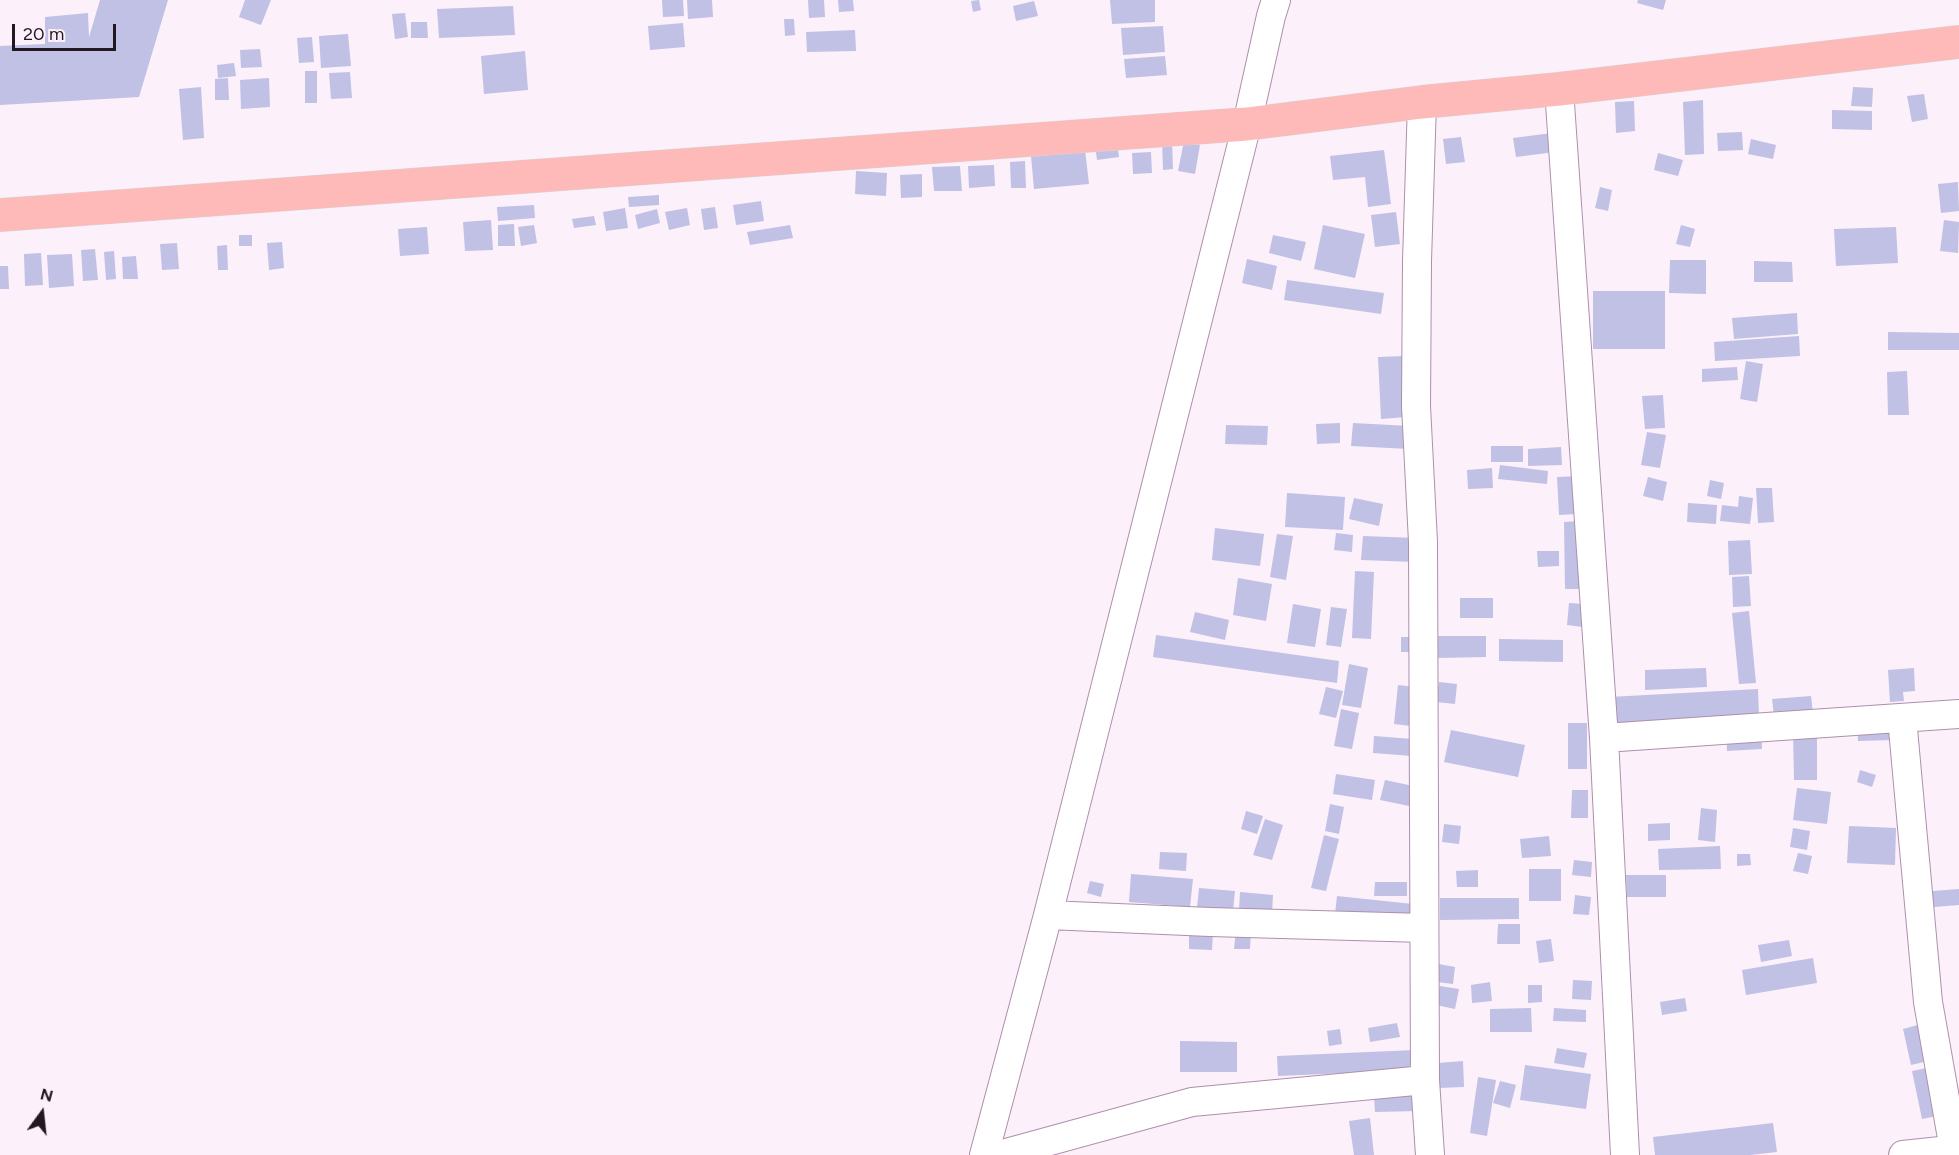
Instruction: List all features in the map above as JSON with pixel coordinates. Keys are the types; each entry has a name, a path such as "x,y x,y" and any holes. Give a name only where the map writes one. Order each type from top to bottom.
{"main road":[{"path":"0,214 1247,124 1422,102 1559,89 1959,42"}],"street":[{"path":"984,1155 1048,915 1247,124 1276,0"},
{"path":"1559,89 1604,738 1625,1155"},
{"path":"1422,102 1417,261 1416,405 1423,542 1425,1080 1430,1155"},
{"path":"1604,738 1959,714"},
{"path":"1902,718 1928,1002 1956,1151 1903,1155"},
{"path":"1048,915 1424,928"},
{"path":"999,1155 1192,1102 1425,1080"}],"building":[{"path":"100,0 168,0 139,97 0,105 0,46 45,44 45,17 88,13 89,37"},
{"path":"245,0 271,0 261,25 239,17"},
{"path":"662,0 683,0 684,16 663,17"},
{"path":"687,0 712,0 713,17 688,19"},
{"path":"808,0 824,0 825,17 809,18"},
{"path":"838,0 853,0 854,11 839,12"},
{"path":"979,0 981,10 973,12 971,1"},
{"path":"1110,0 1155,0 1155,22 1112,24"},
{"path":"1638,0 1666,0 1663,10 1637,3"},
{"path":"1034,1 1038,16 1016,21 1013,6"},
{"path":"513,6 515,35 439,38 437,9"},
{"path":"405,13 408,37 395,39 392,14"},
{"path":"784,19 794,19 795,35 785,36"},
{"path":"411,22 427,22 428,38 411,38"},
{"path":"683,23 685,47 650,50 648,26"},
{"path":"1163,26 1165,52 1123,55 1121,28"},
{"path":"855,30 856,51 807,52 806,32"},
{"path":"348,34 351,66 321,68 319,36"},
{"path":"312,37 314,62 299,63 297,38"},
{"path":"260,49 262,67 241,68 240,50"},
{"path":"525,51 528,90 484,94 481,56"},
{"path":"1165,56 1167,75 1126,78 1124,59"},
{"path":"234,63 236,76 218,78 217,65"},
{"path":"305,71 317,71 317,103 305,103"},
{"path":"350,72 352,98 331,99 329,73"},
{"path":"228,78 229,100 215,100 215,79"},
{"path":"269,78 270,107 241,109 240,80"},
{"path":"201,87 204,138 183,140 179,89"},
{"path":"1853,87 1873,88 1872,107 1851,106"},
{"path":"1924,94 1928,119 1912,122 1907,96"},
{"path":"1703,100 1704,154 1685,155 1683,102"},
{"path":"1634,101 1635,131 1616,133 1615,102"},
{"path":"1832,110 1872,111 1872,130 1832,129"},
{"path":"1742,132 1743,150 1718,151 1717,133"},
{"path":"1552,133 1555,152 1516,157 1513,138"},
{"path":"1461,137 1465,162 1446,164 1443,139"},
{"path":"1751,139 1776,145 1773,159 1748,154"},
{"path":"1172,140 1173,169 1163,170 1162,141"},
{"path":"1117,141 1119,157 1097,160 1095,144"},
{"path":"1184,141 1200,145 1195,174 1178,171"},
{"path":"1085,150 1089,184 1034,189 1031,156"},
{"path":"1384,150 1391,204 1368,207 1365,177 1333,180 1330,156"},
{"path":"1151,152 1152,173 1133,174 1132,153"},
{"path":"1658,153 1683,160 1678,176 1654,170"},
{"path":"1025,161 1026,188 1011,188 1010,162"},
{"path":"994,165 995,186 969,188 968,166"},
{"path":"960,166 962,191 934,191 932,167"},
{"path":"856,171 887,173 886,196 855,194"},
{"path":"922,174 922,197 901,198 900,175"},
{"path":"1958,182 1959,211 1941,213 1938,184"},
{"path":"1600,187 1612,190 1608,211 1595,208"},
{"path":"659,195 659,205 629,207 628,197"},
{"path":"761,201 764,221 736,225 733,205"},
{"path":"534,205 535,218 498,221 497,207"},
{"path":"715,207 718,228 704,230 701,209"},
{"path":"625,208 628,228 606,231 603,212"},
{"path":"687,208 690,225 669,230 665,212"},
{"path":"657,209 660,223 638,229 635,215"},
{"path":"1396,212 1400,244 1375,247 1371,215"},
{"path":"594,216 596,225 574,228 572,219"},
{"path":"491,220 493,250 465,251 463,222"},
{"path":"1944,220 1959,222 1958,253 1940,251"},
{"path":"514,224 515,246 498,246 498,225"},
{"path":"534,225 537,243 521,246 518,227"},
{"path":"790,225 793,238 750,245 747,232"},
{"path":"1323,225 1365,234 1355,278 1314,269"},
{"path":"1681,225 1695,229 1690,247 1676,244"},
{"path":"427,227 429,254 400,256 398,229"},
{"path":"1896,227 1898,263 1836,266 1834,229"},
{"path":"239,235 252,235 252,246 239,246"},
{"path":"1273,235 1306,242 1301,261 1269,253"},
{"path":"282,242 284,268 269,270 267,243"},
{"path":"177,243 179,269 162,270 160,244"},
{"path":"227,245 228,270 218,270 217,246"},
{"path":"95,249 98,280 83,281 81,250"},
{"path":"114,251 116,279 106,280 104,252"},
{"path":"41,253 43,285 25,286 24,254"},
{"path":"72,254 74,286 49,288 47,255"},
{"path":"136,256 138,279 123,279 122,257"},
{"path":"1247,259 1277,266 1272,290 1242,283"},
{"path":"1670,260 1706,260 1706,294 1669,293"},
{"path":"1754,261 1792,262 1793,282 1754,282"},
{"path":"0,266 8,266 9,289 0,289"},
{"path":"1287,280 1384,293 1381,314 1284,300"},
{"path":"1593,291 1665,291 1665,349 1593,349"},
{"path":"1797,313 1798,334 1734,339 1732,318"},
{"path":"1888,332 1959,333 1959,350 1888,350"},
{"path":"1799,336 1800,356 1715,361 1714,342"},
{"path":"1404,356 1407,417 1381,419 1378,357"},
{"path":"1746,361 1763,364 1757,402 1740,399"},
{"path":"1737,367 1738,380 1702,382 1702,369"},
{"path":"1907,371 1909,415 1888,415 1887,372"},
{"path":"1663,395 1665,428 1645,429 1642,396"},
{"path":"1340,423 1340,443 1317,444 1316,424"},
{"path":"1353,423 1410,426 1408,449 1351,446"},
{"path":"1226,425 1268,426 1267,445 1225,444"},
{"path":"1647,432 1666,435 1660,468 1641,465"},
{"path":"1491,446 1523,446 1523,462 1491,462"},
{"path":"1561,447 1562,465 1528,466 1528,449"},
{"path":"1500,465 1548,471 1547,484 1498,479"},
{"path":"1492,468 1493,488 1468,489 1467,470"},
{"path":"1578,476 1578,514 1559,515 1557,477"},
{"path":"1648,477 1667,482 1663,501 1643,496"},
{"path":"1710,480 1724,483 1721,499 1707,496"},
{"path":"1756,488 1772,488 1774,522 1758,523"},
{"path":"1287,493 1345,497 1343,530 1285,527"},
{"path":"1739,496 1753,498 1750,524 1720,521 1722,505 1738,507"},
{"path":"1354,498 1383,504 1379,526 1349,519"},
{"path":"1688,503 1717,505 1716,524 1687,522"},
{"path":"1579,521 1582,589 1565,589 1564,522"},
{"path":"1215,528 1264,534 1260,566 1212,560"},
{"path":"1336,533 1353,535 1352,552 1334,550"},
{"path":"1277,534 1293,536 1286,580 1270,577"},
{"path":"1363,536 1416,538 1415,562 1361,560"},
{"path":"1750,540 1752,574 1729,575 1728,541"},
{"path":"1537,551 1559,551 1559,566 1538,567"},
{"path":"1355,571 1374,572 1371,639 1352,638"},
{"path":"1749,576 1751,606 1733,607 1732,577"},
{"path":"1238,578 1272,584 1266,621 1233,615"},
{"path":"1460,598 1493,598 1493,618 1460,618"},
{"path":"1569,603 1584,604 1583,627 1567,625"},
{"path":"1293,604 1321,609 1315,647 1287,643"},
{"path":"1331,607 1347,609 1341,647 1326,645"},
{"path":"1749,611 1756,683 1739,684 1732,613"},
{"path":"1195,612 1229,620 1225,640 1190,632"},
{"path":"1156,635 1339,661 1337,683 1153,657"},
{"path":"1438,636 1486,636 1486,657 1438,658"},
{"path":"1401,637 1417,637 1417,652 1401,652"},
{"path":"1499,639 1563,640 1563,662 1499,661"},
{"path":"1349,664 1368,668 1361,708 1342,705"},
{"path":"1706,668 1707,687 1645,690 1645,670"},
{"path":"1914,668 1915,691 1903,692 1904,701 1890,702 1888,670"},
{"path":"1439,682 1457,684 1455,704 1436,702"},
{"path":"1398,685 1415,687 1411,726 1394,724"},
{"path":"1326,687 1343,691 1336,718 1319,714"},
{"path":"1758,689 1759,718 1611,724 1609,697"},
{"path":"1811,696 1813,713 1774,716 1772,699"},
{"path":"1341,709 1359,713 1352,749 1334,746"},
{"path":"1568,723 1587,723 1587,769 1568,769"},
{"path":"1893,723 1893,740 1858,741 1857,724"},
{"path":"1793,729 1817,729 1817,780 1794,780"},
{"path":"1451,730 1525,745 1518,777 1444,762"},
{"path":"1761,730 1762,749 1727,751 1726,731"},
{"path":"1374,736 1413,739 1412,756 1373,753"},
{"path":"1860,770 1876,775 1872,787 1857,782"},
{"path":"1336,774 1375,780 1372,800 1333,794"},
{"path":"1385,780 1418,787 1414,807 1380,800"},
{"path":"1797,788 1831,792 1827,824 1793,820"},
{"path":"1572,790 1588,790 1588,818 1571,818"},
{"path":"1330,804 1344,807 1339,834 1325,831"},
{"path":"1701,808 1717,810 1715,842 1698,840"},
{"path":"1246,811 1263,816 1257,834 1241,829"},
{"path":"1265,819 1283,825 1272,860 1253,855"},
{"path":"1670,823 1670,840 1648,841 1648,824"},
{"path":"1444,824 1461,826 1459,844 1442,842"},
{"path":"1849,826 1896,828 1895,865 1847,863"},
{"path":"1793,828 1810,831 1807,850 1790,847"},
{"path":"1324,835 1339,839 1326,891 1311,888"},
{"path":"1549,836 1551,856 1522,858 1520,839"},
{"path":"1720,846 1721,869 1659,870 1658,849"},
{"path":"1160,852 1187,853 1186,871 1159,869"},
{"path":"1798,853 1812,856 1808,874 1793,871"},
{"path":"1737,854 1750,854 1751,865 1737,866"},
{"path":"1574,860 1592,862 1591,877 1572,875"},
{"path":"1529,869 1561,869 1561,901 1529,901"},
{"path":"1478,870 1478,887 1457,887 1456,871"},
{"path":"1131,874 1193,879 1190,907 1129,902"},
{"path":"1626,875 1666,875 1666,897 1627,897"},
{"path":"1090,881 1104,884 1101,897 1087,893"},
{"path":"1375,882 1407,882 1407,896 1374,896"},
{"path":"1199,888 1235,891 1233,911 1197,908"},
{"path":"1959,889 1959,905 1922,908 1920,892"},
{"path":"1240,892 1273,895 1272,913 1239,910"},
{"path":"1575,895 1591,897 1589,915 1573,914"},
{"path":"1337,896 1413,904 1412,921 1335,914"},
{"path":"1440,898 1519,898 1519,919 1440,920"},
{"path":"1498,924 1520,924 1520,944 1497,944"},
{"path":"1236,929 1251,930 1250,949 1234,949"},
{"path":"1189,931 1213,932 1212,950 1189,949"},
{"path":"1551,939 1554,961 1539,963 1536,941"},
{"path":"1789,940 1792,956 1761,962 1758,945"},
{"path":"1813,958 1817,983 1746,995 1742,970"},
{"path":"1439,964 1455,967 1453,984 1437,982"},
{"path":"1573,980 1592,981 1591,1000 1572,999"},
{"path":"1490,982 1492,1001 1472,1003 1471,985"},
{"path":"1528,985 1542,985 1542,1002 1528,1003"},
{"path":"1440,986 1459,989 1455,1009 1436,1005"},
{"path":"1685,998 1687,1011 1662,1015 1660,1002"},
{"path":"1531,1008 1532,1032 1490,1032 1490,1009"},
{"path":"1554,1008 1586,1010 1586,1022 1553,1021"},
{"path":"1397,1023 1400,1037 1370,1042 1368,1028"},
{"path":"1925,1023 1933,1060 1911,1065 1903,1029"},
{"path":"1340,1029 1342,1044 1329,1046 1327,1031"},
{"path":"1180,1041 1237,1042 1237,1072 1180,1072"},
{"path":"1557,1048 1587,1053 1584,1068 1554,1063"},
{"path":"1415,1050 1416,1070 1278,1076 1277,1056"},
{"path":"1463,1061 1464,1087 1439,1088 1438,1063"},
{"path":"1525,1065 1591,1074 1586,1109 1520,1100"},
{"path":"1932,1067 1942,1115 1922,1119 1912,1071"},
{"path":"1478,1077 1496,1080 1487,1136 1470,1133"},
{"path":"1500,1081 1516,1085 1510,1108 1493,1103"},
{"path":"1419,1095 1419,1111 1375,1112 1374,1096"},
{"path":"1370,1118 1374,1155 1354,1155 1349,1121"},
{"path":"1773,1123 1777,1152 1750,1155 1655,1155 1653,1137"}]}
